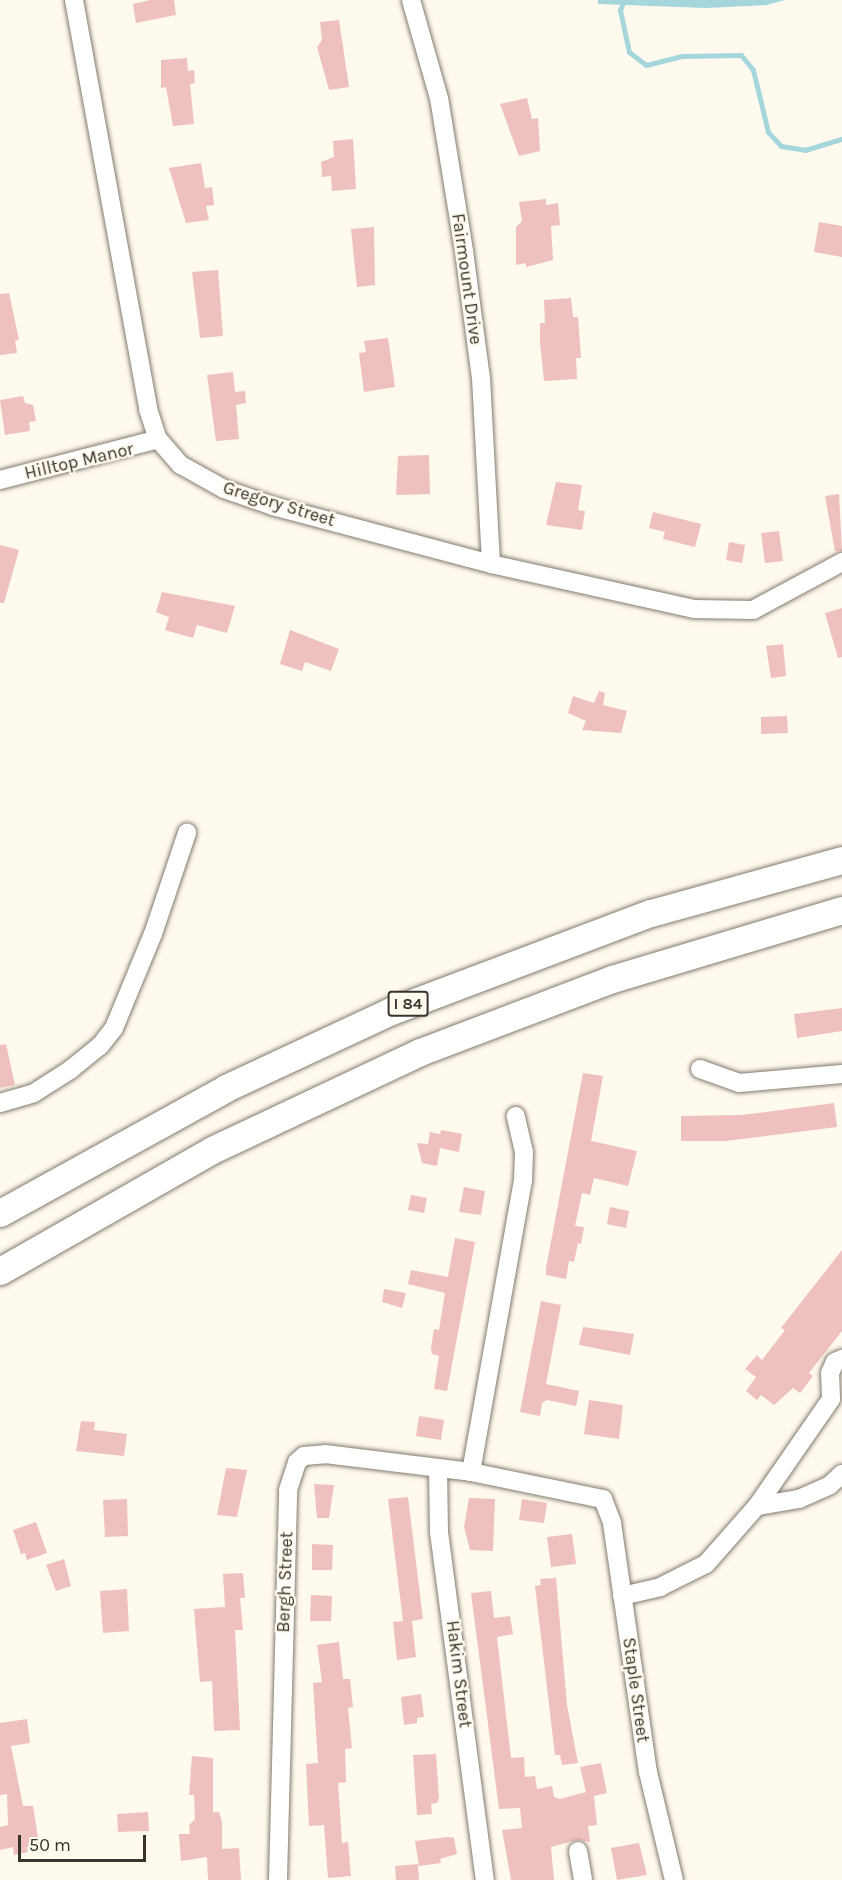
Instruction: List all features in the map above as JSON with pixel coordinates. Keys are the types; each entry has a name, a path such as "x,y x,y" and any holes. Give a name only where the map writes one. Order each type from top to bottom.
{"highway":[{"name":"I 84","path":"0,1213 226,1088 391,1011 651,913 842,860"},
{"path":"0,1270 221,1145 420,1052 622,975 842,910"}],"street":[{"name":"Gregory Street","path":"74,0 148,409 158,440 181,465 224,489 273,506 491,564 694,609 753,610 842,562"},
{"name":"Fairmount Drive","path":"411,0 439,98 464,250 481,378 491,564"},
{"name":"Hilltop Manor","path":"0,480 158,440"},
{"path":"0,1103 34,1093 70,1070 100,1046 114,1028 153,934 187,833"},
{"path":"700,1069 740,1083 842,1074"},
{"path":"471,1472 523,1181 524,1152 516,1116"},
{"path":"622,1596 660,1587 706,1564 757,1506 836,1398 830,1373 835,1362 842,1359"},
{"name":"Bergh Street","path":"278,1880 288,1490 293,1469 304,1456 326,1454 471,1472 603,1499"},
{"name":"Hakim Street","path":"438,1468 439,1532 485,1880"},
{"path":"757,1506 799,1499 830,1485 842,1474"},
{"name":"Staple Street","path":"603,1499 612,1523 648,1772 674,1880"},
{"path":"578,1851 583,1880"}],"water":[{"path":"598,0 785,0 767,5 706,8 598,4"}],"building":[{"path":"150,0 174,0 176,15 136,23 133,4"},
{"path":"339,20 349,87 329,90 317,47 322,40 320,22"},
{"path":"187,58 188,71 194,70 195,83 190,84 194,124 173,126 166,87 161,88 161,60"},
{"path":"527,98 532,119 538,118 540,151 519,156 500,104"},
{"path":"353,139 356,189 332,191 331,176 322,177 321,162 334,157 333,141"},
{"path":"201,163 205,188 212,187 214,205 206,206 209,220 186,223 169,168"},
{"path":"546,199 546,205 558,203 560,225 551,226 553,260 526,267 526,263 516,265 516,227 522,221 519,202"},
{"path":"819,222 842,226 842,257 814,252"},
{"path":"374,227 375,285 357,287 351,229"},
{"path":"218,270 223,336 200,338 192,272"},
{"path":"9,293 19,340 15,340 17,353 0,355 0,294"},
{"path":"571,298 573,317 578,317 581,358 576,358 577,379 544,381 540,323 545,323 544,300"},
{"path":"388,338 395,387 364,392 359,353 366,352 364,341"},
{"path":"233,372 235,392 245,391 246,403 236,405 239,439 216,441 207,375"},
{"path":"23,396 25,403 33,405 36,421 29,422 30,431 5,435 0,400"},
{"path":"429,455 430,494 396,495 398,456"},
{"path":"556,482 582,485 578,510 585,511 582,530 546,525"},
{"path":"839,494 842,551 835,551 825,496"},
{"path":"653,512 701,524 695,547 663,539 665,532 649,528"},
{"path":"779,531 783,561 765,563 761,533"},
{"path":"729,542 745,545 742,563 726,560"},
{"path":"0,545 19,550 4,603 0,603"},
{"path":"162,592 235,606 227,633 197,625 193,638 165,630 169,617 156,612"},
{"path":"842,608 842,657 838,658 825,613"},
{"path":"290,630 339,649 331,671 305,662 302,671 280,664"},
{"path":"783,644 786,676 771,678 766,646"},
{"path":"599,691 605,693 603,705 627,711 621,733 582,730 586,721 568,713 573,696 594,703"},
{"path":"787,716 788,733 761,734 761,717"},
{"path":"842,1008 842,1031 797,1038 794,1014"},
{"path":"6,1044 15,1085 0,1088 0,1045"},
{"path":"583,1073 603,1076 591,1141 637,1151 628,1186 594,1178 590,1195 582,1193 575,1226 584,1227 581,1244 578,1243 574,1262 569,1261 566,1279 546,1275 546,1268"},
{"path":"834,1103 837,1127 726,1141 681,1141 681,1116 742,1115"},
{"path":"441,1130 462,1134 459,1152 440,1148 437,1166 422,1163 417,1143 428,1144 430,1132 440,1134"},
{"path":"464,1187 485,1191 481,1215 459,1212"},
{"path":"411,1195 427,1198 424,1213 408,1210"},
{"path":"610,1207 629,1211 626,1228 607,1224"},
{"path":"455,1238 475,1242 447,1391 434,1389 439,1356 432,1354 431,1348 434,1329 439,1330 445,1293 408,1284 411,1270 448,1277"},
{"path":"842,1250 842,1331 809,1373 813,1376 800,1393 793,1388 774,1405 761,1395 757,1400 746,1391 756,1377 745,1369 757,1355 762,1360 785,1330 781,1328"},
{"path":"384,1289 406,1293 402,1308 382,1302"},
{"path":"541,1301 561,1305 546,1384 579,1391 576,1406 547,1400 542,1403 540,1416 520,1412"},
{"path":"583,1327 634,1334 630,1355 579,1345"},
{"path":"589,1400 623,1405 619,1439 584,1434"},
{"path":"419,1416 444,1420 441,1440 416,1436"},
{"path":"81,1421 95,1422 94,1430 127,1434 124,1456 76,1451"},
{"path":"226,1468 247,1470 237,1517 217,1515"},
{"path":"314,1484 334,1485 329,1518 317,1518"},
{"path":"408,1497 423,1619 412,1621 416,1657 397,1660 393,1622 403,1621 388,1499"},
{"path":"469,1498 495,1499 493,1551 470,1550 464,1527"},
{"path":"127,1499 128,1536 105,1537 103,1500"},
{"path":"522,1499 547,1503 544,1523 519,1520"},
{"path":"36,1522 47,1553 27,1560 25,1553 21,1554 13,1530"},
{"path":"572,1534 576,1564 551,1567 547,1537"},
{"path":"312,1544 333,1545 332,1570 312,1570"},
{"path":"64,1559 71,1586 56,1591 46,1565"},
{"path":"243,1573 245,1598 240,1598 243,1630 235,1630 240,1730 214,1731 212,1681 200,1682 194,1609 225,1607 223,1574"},
{"path":"556,1578 567,1705 578,1763 562,1765 560,1755 555,1755 535,1586 541,1585 540,1579"},
{"path":"127,1589 129,1631 103,1633 100,1591"},
{"path":"491,1591 494,1618 510,1616 513,1634 497,1637 511,1758 524,1757 525,1777 535,1776 537,1789 552,1786 554,1797 560,1799 586,1792 580,1767 601,1763 607,1793 594,1796 597,1825 588,1826 590,1842 577,1840 551,1847 554,1880 511,1880 502,1830 522,1828 520,1808 499,1809 471,1593"},
{"path":"311,1595 332,1596 331,1621 310,1621"},
{"path":"339,1642 343,1679 350,1679 353,1707 348,1708 352,1748 345,1749 346,1782 338,1783 342,1843 348,1842 351,1876 328,1878 324,1825 309,1826 306,1764 318,1763 313,1683 322,1682 317,1645"},
{"path":"421,1694 424,1717 417,1718 417,1723 404,1725 401,1697"},
{"path":"27,1719 30,1743 11,1746 23,1806 33,1806 39,1844 27,1847 28,1852 14,1855 13,1847 0,1850 0,1827 8,1825 7,1794 0,1795 0,1723"},
{"path":"436,1754 439,1797 437,1803 431,1804 432,1814 417,1815 413,1755"},
{"path":"192,1756 213,1758 213,1812 219,1812 222,1822 222,1849 239,1848 241,1880 208,1880 207,1857 181,1861 179,1834 190,1834 189,1825 195,1819 194,1795 189,1795"},
{"path":"148,1812 149,1831 118,1832 117,1814"},
{"path":"454,1838 457,1854 440,1859 441,1863 419,1866 415,1841"},
{"path":"639,1843 647,1875 617,1880 611,1848"},
{"path":"418,1864 419,1880 396,1880 395,1866"}],"waterway":[{"path":"624,0 620,10 629,52 646,65 682,56 741,55 753,70 768,132 781,146 805,150 842,139"}]}
